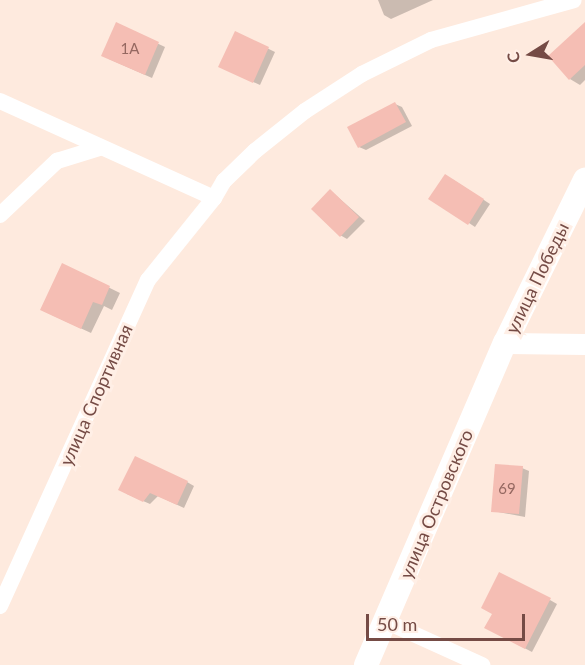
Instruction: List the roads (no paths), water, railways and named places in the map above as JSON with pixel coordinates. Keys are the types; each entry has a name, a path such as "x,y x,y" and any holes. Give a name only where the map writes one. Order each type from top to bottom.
{"main road":[{"name":"улица Победы","path":"505,343 585,180"},
{"name":"улица Островского","path":"366,665 505,343"}],"street":[{"name":"улица Спортивная","path":"0,606 148,280 214,198 224,181 255,151 305,111 362,74 431,40 574,0"},
{"path":"0,101 214,198"},
{"path":"0,215 57,161 99,147"},
{"path":"505,343 585,345"},
{"path":"385,621 482,665"}]}
